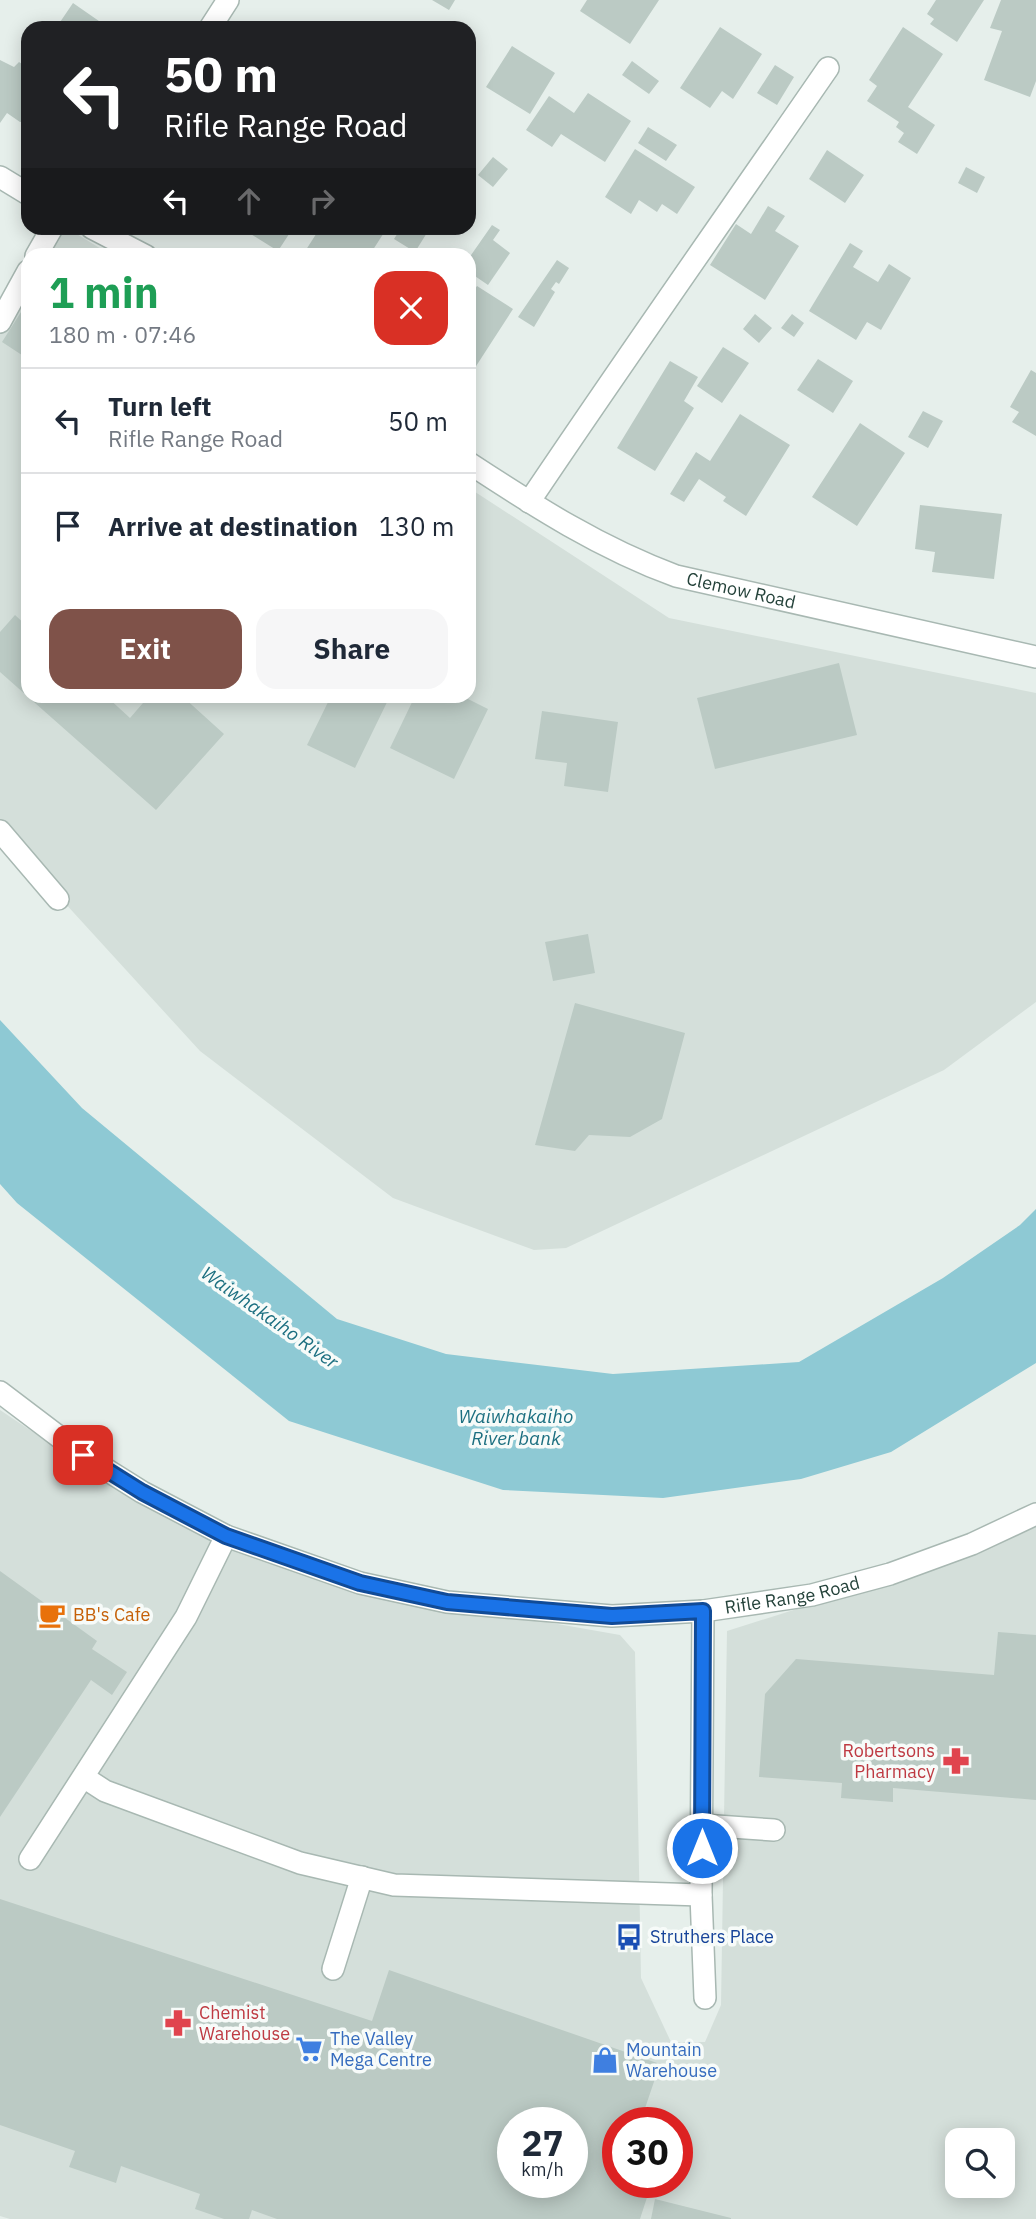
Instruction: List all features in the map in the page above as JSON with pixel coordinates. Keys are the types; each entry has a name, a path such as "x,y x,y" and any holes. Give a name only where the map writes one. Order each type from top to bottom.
{"street":[{"path":"215,21 228,0"},
{"path":"529,502 648,324 680,285 828,68"},
{"path":"0,177 21,190"},
{"path":"106,235 131,248"},
{"path":"0,322 21,284"},
{"name":"Clemow Road","path":"476,468 578,533 626,558 676,576 1036,657"},
{"path":"0,831 58,899"},
{"name":"Rifle Range Road","path":"0,1392 95,1462 142,1492 226,1536 360,1583 447,1602 612,1616 703,1611 812,1595 890,1574 972,1544 1036,1514"},
{"path":"30,1859 85,1778 201,1591 226,1536"},
{"path":"703,1611 701,1895 705,1998"},
{"path":"85,1778 105,1791 300,1863 394,1885 701,1895"},
{"path":"702,1825 774,1830"},
{"path":"333,1969 362,1877"}],"shaded area":[{"path":"60,235 78,235 100,248 51,248"},
{"path":"21,292 21,703 476,703 476,493 669,618 1036,693 1036,1002 944,1070 566,1248 534,1250 393,1198 200,1051 0,832 0,324"},
{"name":"The Valley Mega Centre","path":"0,1410 93,1472 372,1591 620,1635 635,1652 641,1978 671,2042 705,2042 721,2005 727,1631 986,1549 1036,1519 1036,2219 10,2219 0,2216"}],"water":[{"name":"Waiwhakaiho River bank","path":"0,1020 82,1108 337,1319 446,1354 613,1374 799,1362 943,1278 1020,1225 1036,1209 1036,1363 891,1452 801,1479 663,1498 503,1490 289,1421 17,1203 0,1184"}],"building":[{"path":"432,0 455,0 449,10"},
{"path":"587,0 659,0 630,44 580,11"},
{"path":"936,0 984,0 957,42 930,24 934,19 927,14"},
{"path":"1001,0 1036,0 1036,81 1030,97 984,80 1002,31 990,28"},
{"path":"73,3 99,21 61,21"},
{"path":"720,27 762,54 733,99 722,91 710,108 680,88"},
{"path":"903,27 943,54 908,107 935,125 917,154 898,142 904,133 896,127 899,122 867,101 877,86 869,80"},
{"path":"512,46 555,73 530,114 486,87"},
{"path":"0,60 14,67 19,62 21,122 7,113 0,123"},
{"path":"632,61 659,81 649,94 622,75"},
{"path":"775,65 794,77 777,105 757,93"},
{"path":"588,93 631,121 605,162 561,134 552,147 526,130 549,96 574,113"},
{"path":"648,127 677,145 666,161 638,143"},
{"path":"635,149 695,187 677,214 662,204 657,212 639,200 631,214 605,197"},
{"path":"827,150 864,175 845,203 809,179"},
{"path":"493,157 508,169 493,187 478,175"},
{"path":"966,167 985,177 977,193 958,183"},
{"path":"768,206 785,216 775,231 799,246 765,300 710,265 736,224 751,234"},
{"path":"492,225 500,230 493,240 510,253 488,285 476,277 476,248"},
{"path":"252,235 288,235 280,248 273,248"},
{"path":"316,235 382,235 374,248 307,248"},
{"path":"397,235 426,235 418,248 409,248 394,239"},
{"path":"850,243 863,251 853,267 878,282 889,264 911,278 881,330 867,322 856,340 809,311"},
{"path":"557,260 569,268 559,284 556,282 551,289 555,292 534,327 518,317"},
{"path":"476,287 513,309 476,366"},
{"path":"21,312 21,354 2,342"},
{"path":"755,314 772,328 759,343 743,329"},
{"path":"792,314 804,323 794,337 781,328"},
{"path":"723,347 749,363 722,403 697,386"},
{"path":"818,359 853,381 833,413 797,390"},
{"path":"670,361 698,377 684,401 694,408 655,471 617,448"},
{"path":"1031,370 1036,373 1036,436 1012,422 1019,412 1010,407"},
{"path":"923,411 943,421 928,448 908,437"},
{"path":"740,414 790,445 746,516 723,501 726,497 699,479 684,502 670,494 696,452 710,461"},
{"path":"860,423 905,453 857,526 812,497"},
{"path":"920,505 1002,514 994,579 932,572 935,552 915,549"},
{"path":"15,615 21,621 21,691 0,672 0,632"},
{"path":"839,663 857,735 715,769 697,698"},
{"path":"35,703 114,703 130,718 143,703 190,703 224,734 156,810"},
{"path":"328,703 387,703 355,768 307,745"},
{"path":"412,703 476,703 488,709 454,779 390,748"},
{"path":"542,711 618,722 608,792 564,786 567,763 535,759"},
{"path":"588,934 595,973 553,981 545,942"},
{"path":"575,1003 685,1033 662,1119 630,1137 589,1135 575,1151 535,1145"},
{"path":"0,1571 97,1641 92,1649 127,1672 112,1695 91,1680 0,1817"},
{"path":"998,1632 1036,1635 1036,1800 893,1788 893,1802 841,1798 842,1783 759,1777 765,1694 796,1659 994,1675"},
{"name":"The Valley Mega Centre","path":"0,1899 372,2021 389,1970 660,2064 645,2107 602,2107 602,2198 647,2198 640,2219 277,2219 252,2210 249,2219 224,2219 195,2209 200,2194 121,2166 116,2183 69,2167 75,2151 0,2125"},
{"path":"655,2199 731,2218 731,2219 651,2219"}],"place":[{"name":"BB's Cafe","path":"52,1615"},
{"name":"Robertsons Pharmacy","path":"956,1761"},
{"name":"Struthers Place","path":"629,1937"},
{"name":"Chemist Warehouse","path":"178,2023"},
{"name":"The Valley Mega Centre","path":"309,2049"},
{"name":"Mountain Warehouse","path":"605,2060"}],"route":[{"path":"83,1455 142,1492 226,1536 360,1583 447,1602 612,1616 703,1611 702,1848"}],"water label":[{"name":"Waiwhakaiho River","path":"270,1317"}]}
